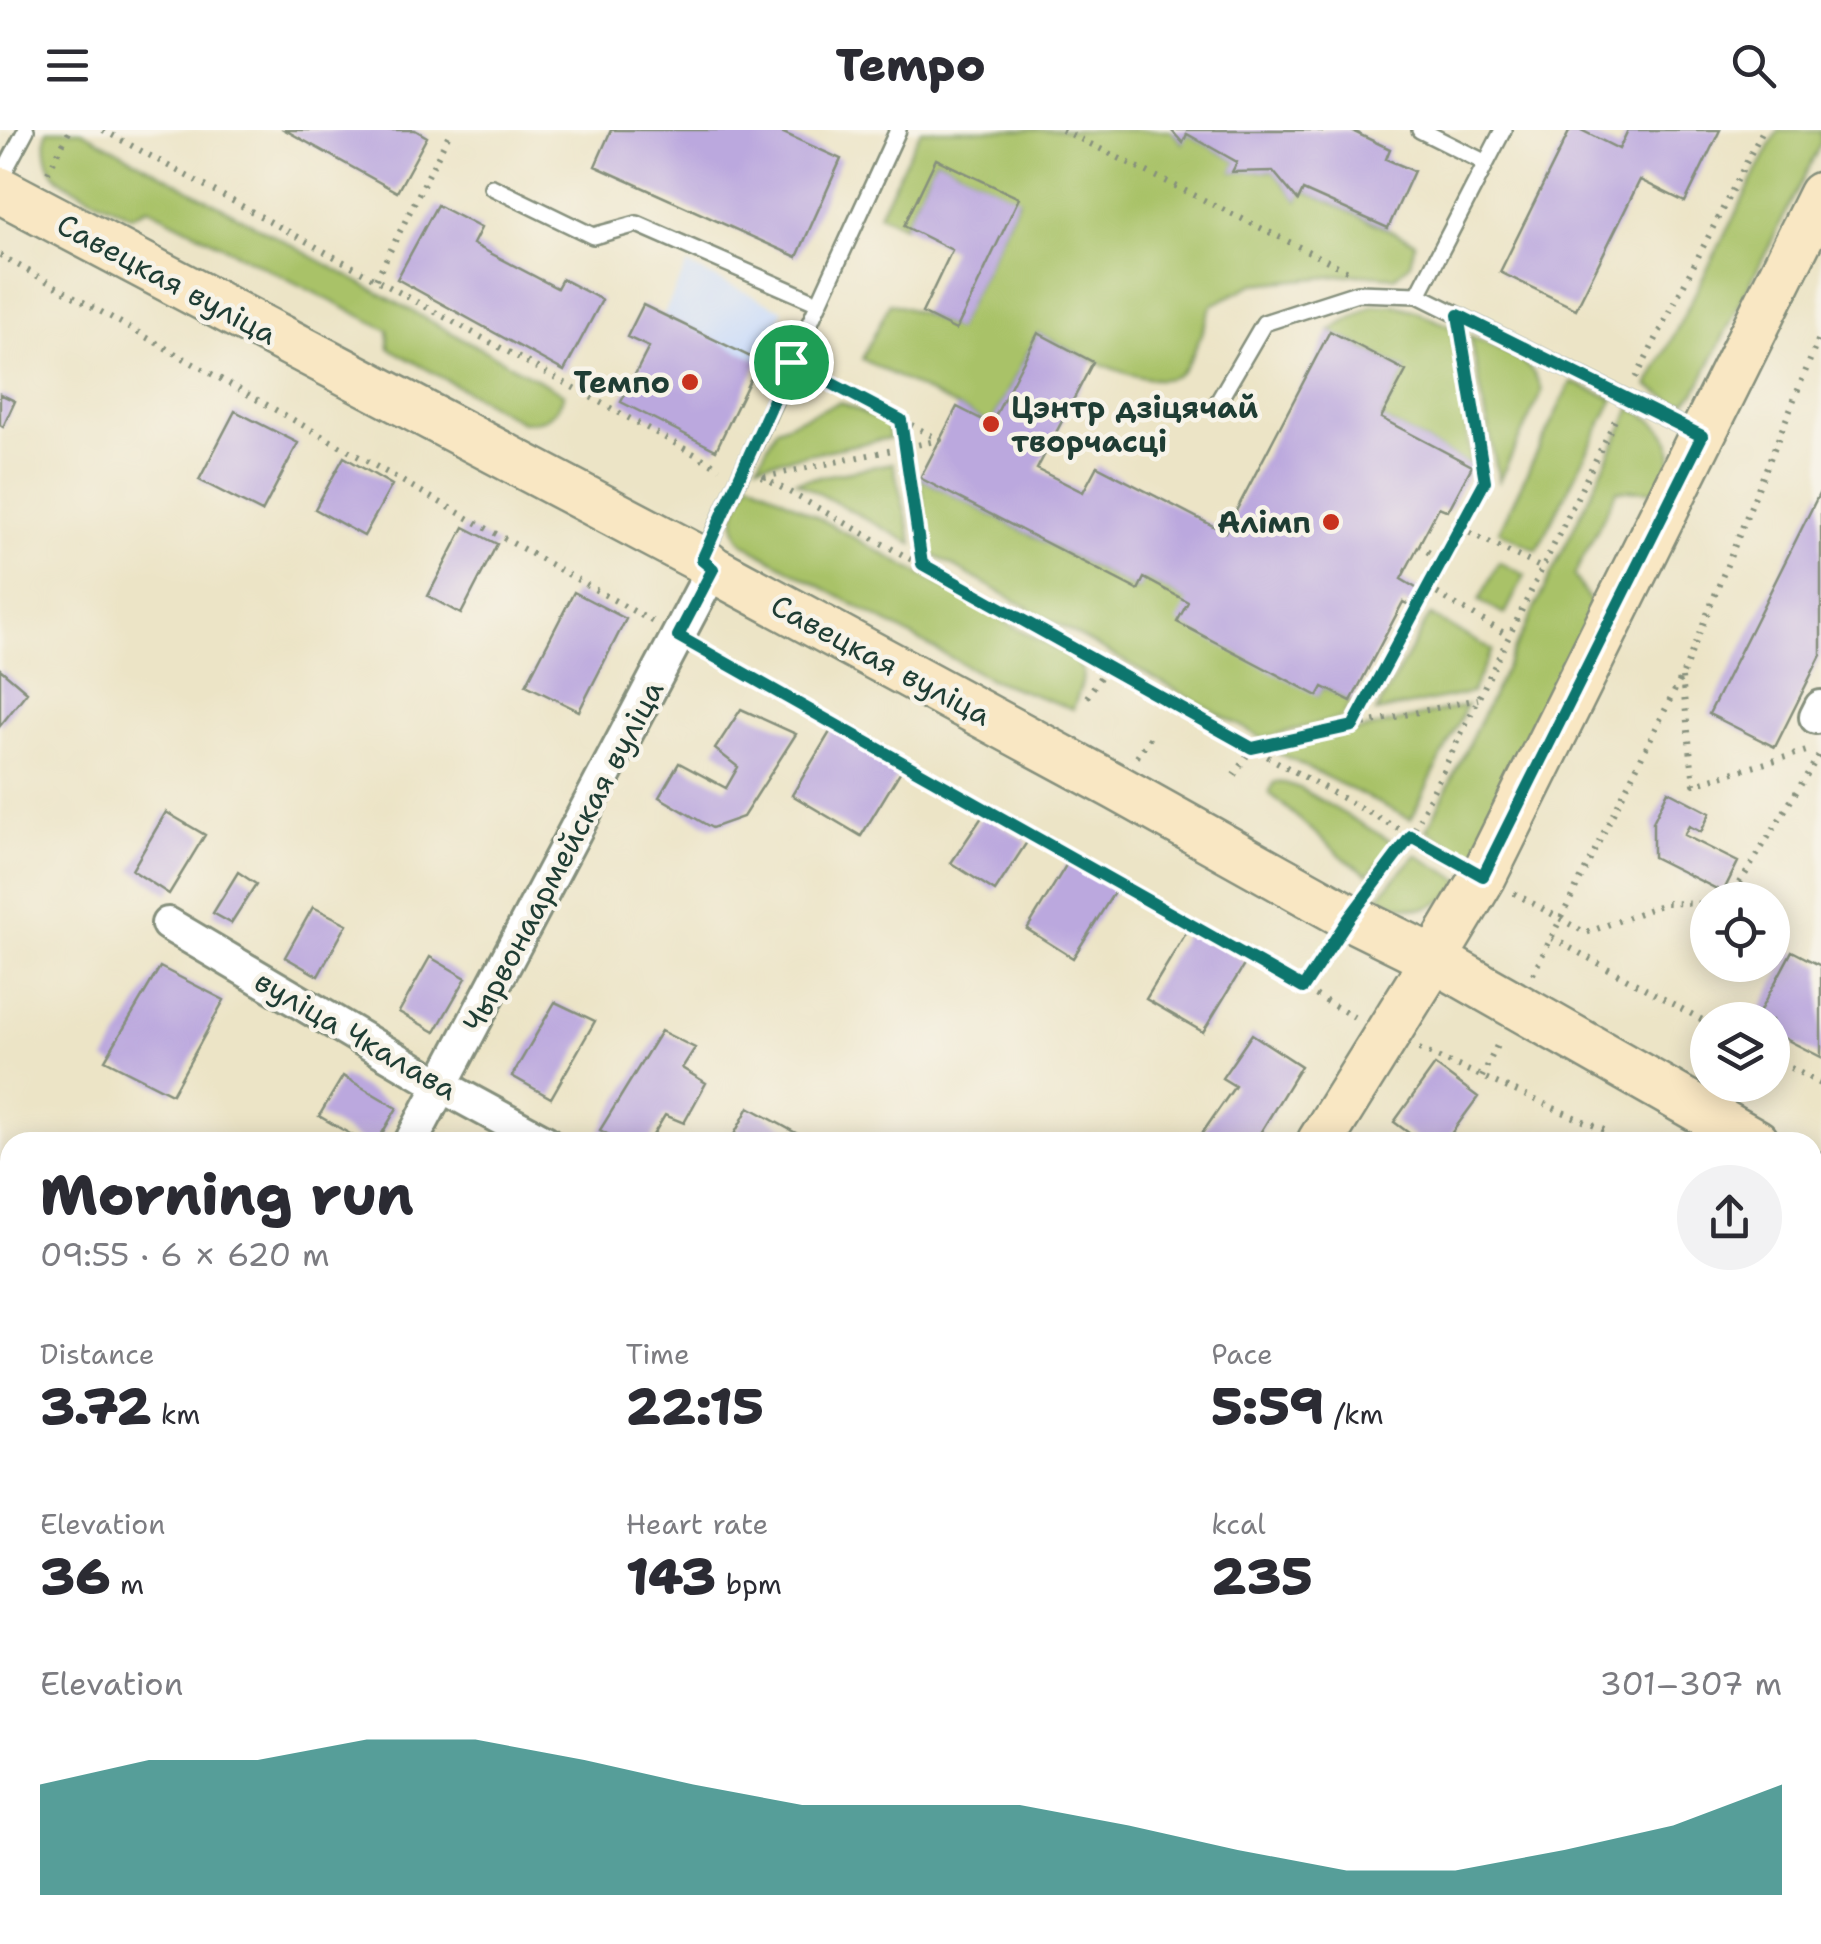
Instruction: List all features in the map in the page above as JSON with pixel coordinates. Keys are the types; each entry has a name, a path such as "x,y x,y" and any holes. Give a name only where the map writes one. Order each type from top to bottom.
{"street":[{"name":"Савецкая вуліца","path":"0,190 708,565 1349,918 1434,960 1738,1132"},
{"path":"1326,1132 1483,876 1821,196"},
{"name":"Чырвонаармейская вуліца","path":"417,1132 678,636 708,565"},
{"name":"вуліца Чкалава","path":"168,924 526,1132"}],"lane":[{"path":"0,178 26,130"},
{"path":"708,565 741,474 898,130"},
{"path":"1420,130 1486,163"},
{"path":"1418,295 1503,130"},
{"path":"492,187 594,236 637,224 818,303"},
{"path":"1215,407 1264,323 1357,293 1418,295 1702,436"}],"path":[{"path":"104,130 718,468 764,477 940,440 791,362"},
{"path":"376,280 451,130"},
{"path":"1062,130 1394,294"},
{"path":"1303,988 1349,918 1411,836 1626,398 1763,130"},
{"path":"0,256 1387,1035 1604,1130"},
{"path":"1353,726 1485,481 1458,315"},
{"path":"1482,1077 1682,676 1821,333"},
{"path":"901,420 922,564"},
{"path":"764,477 1586,933 1666,903 1690,904"},
{"path":"1460,528 1542,568"},
{"path":"1418,546 1442,560"},
{"path":"1428,588 1509,636"},
{"path":"1087,697 1106,667"},
{"path":"1682,676 1694,784 1820,731"},
{"path":"1234,775 1252,748 1478,698"},
{"path":"1738,882 1820,731"},
{"path":"1552,938 1690,1013"},
{"path":"1790,1068 1821,1084"}],"shaded area":[{"path":"687,265 783,310 759,361 663,316"}],"green space":[{"path":"47,130 80,130 564,394 558,408 537,421 522,422 389,348 388,330 148,208 131,216 81,192 57,177 50,167"},
{"path":"921,130 1171,130 1182,143 1187,134 1237,162 1233,172 1273,171 1298,201 1303,190 1415,242 1410,263 1395,277 1359,274 1254,284 1212,305 1188,363 1177,375 1164,379 1127,374 1038,333 991,424 862,359 890,303 956,329 1019,199 936,159 904,226 879,214"},
{"path":"1778,130 1821,130 1821,143 1696,391 1687,401 1677,403 1648,386"},
{"path":"1395,305 1451,327 1472,466 1381,418 1406,370 1330,331 1372,306"},
{"path":"1470,336 1523,362 1542,391 1499,481"},
{"path":"1571,382 1614,399 1537,550 1499,531"},
{"path":"840,402 887,424 890,438 758,464 777,428"},
{"path":"1632,408 1647,416 1666,435 1672,451 1670,464 1655,491 1617,490 1574,576 1598,614 1476,860 1427,830"},
{"path":"893,463 913,544 796,481"},
{"path":"920,478 1137,590 1144,578 1188,602 1318,695 1323,687 1351,701 1342,718 1262,738 930,553"},
{"path":"750,480 1073,659 1083,671 1073,709 990,679 754,550 740,539 735,524 739,501"},
{"path":"1499,562 1525,575 1505,614 1479,601"},
{"path":"1430,615 1492,650 1471,693 1376,712"},
{"path":"1467,705 1411,819 1274,751"},
{"path":"1275,782 1299,788 1396,844 1368,874 1269,793"},
{"path":"1416,855 1464,882 1444,900 1425,908 1404,906 1379,896"}],"building":[{"path":"285,130 415,130 427,137 397,192"},
{"path":"611,130 777,130 841,159 797,257 595,166"},
{"path":"1171,130 1350,130 1390,149 1386,159 1414,171 1388,228 1303,190 1298,201 1273,171 1232,172 1237,162 1187,134 1183,143"},
{"path":"1570,130 1581,130 1619,149 1628,130 1720,130 1685,202 1640,180 1576,309 1500,272"},
{"path":"936,159 1019,198 956,330 922,313 952,250 904,226"},
{"path":"437,205 481,228 473,244 557,288 562,279 602,300 564,371 397,279"},
{"name":"Темпо","path":"643,305 759,361 716,450 621,402 649,347 627,337"},
{"name":"Алімп","path":"1330,331 1406,371 1381,418 1472,466 1448,511 1439,507 1401,579 1421,591 1413,607 1403,602 1351,701 1323,687 1318,696 1177,622 1188,602 1144,578 1138,590 920,478 957,407 991,424 1038,333 1093,362 1037,469 1083,492 1097,466 1225,532"},
{"path":"0,394 15,401 3,427 0,425"},
{"path":"235,411 298,443 262,512 199,480"},
{"path":"344,457 392,485 364,536 315,509"},
{"path":"1821,490 1821,655 1775,747 1709,714"},
{"path":"464,527 497,544 461,614 428,596"},
{"path":"574,592 626,619 579,711 526,685"},
{"path":"0,669 27,692 0,726"},
{"path":"741,709 796,734 743,817 712,828 659,797 679,763 726,788 738,767 715,749"},
{"path":"833,727 902,769 861,836 792,795"},
{"path":"1668,791 1710,813 1701,832 1689,826 1684,835 1738,862 1728,882 1703,882 1653,857 1653,822"},
{"path":"166,812 205,835 169,894 132,870"},
{"path":"984,814 1027,842 995,891 951,863"},
{"path":"1068,862 1115,891 1073,958 1027,929"},
{"path":"238,872 256,884 231,923 213,913"},
{"path":"313,907 347,924 318,976 285,957"},
{"path":"1189,928 1246,962 1203,1032 1146,999"},
{"path":"1792,951 1821,966 1821,1057 1790,1041 1790,1002 1765,1002 1775,982 1790,982"},
{"path":"430,957 466,978 435,1032 399,1012"},
{"path":"160,967 224,1000 172,1094 105,1060"},
{"path":"555,1002 595,1021 551,1098 512,1076"},
{"path":"661,1031 695,1048 682,1068 706,1083 684,1123 665,1115 655,1132 600,1130"},
{"path":"1252,1034 1301,1066 1261,1132 1203,1132 1235,1086 1222,1078"},
{"path":"1435,1065 1478,1097 1452,1132 1408,1132 1394,1122"},
{"path":"343,1076 397,1108 383,1132 347,1132 319,1116"},
{"path":"749,1107 794,1132 735,1132"}],"place":[{"name":"Темпо","path":"690,382"},
{"name":"Цэнтр дзіцячай творчасці","path":"991,424"},
{"name":"Алімп","path":"1331,522"}],"route":[{"path":"1458,315 1702,436 1483,876 1411,836 1349,918 1303,988 678,636 713,569 702,560 791,362 901,420 922,564 1252,748 1353,726 1485,481 1458,315"}]}
